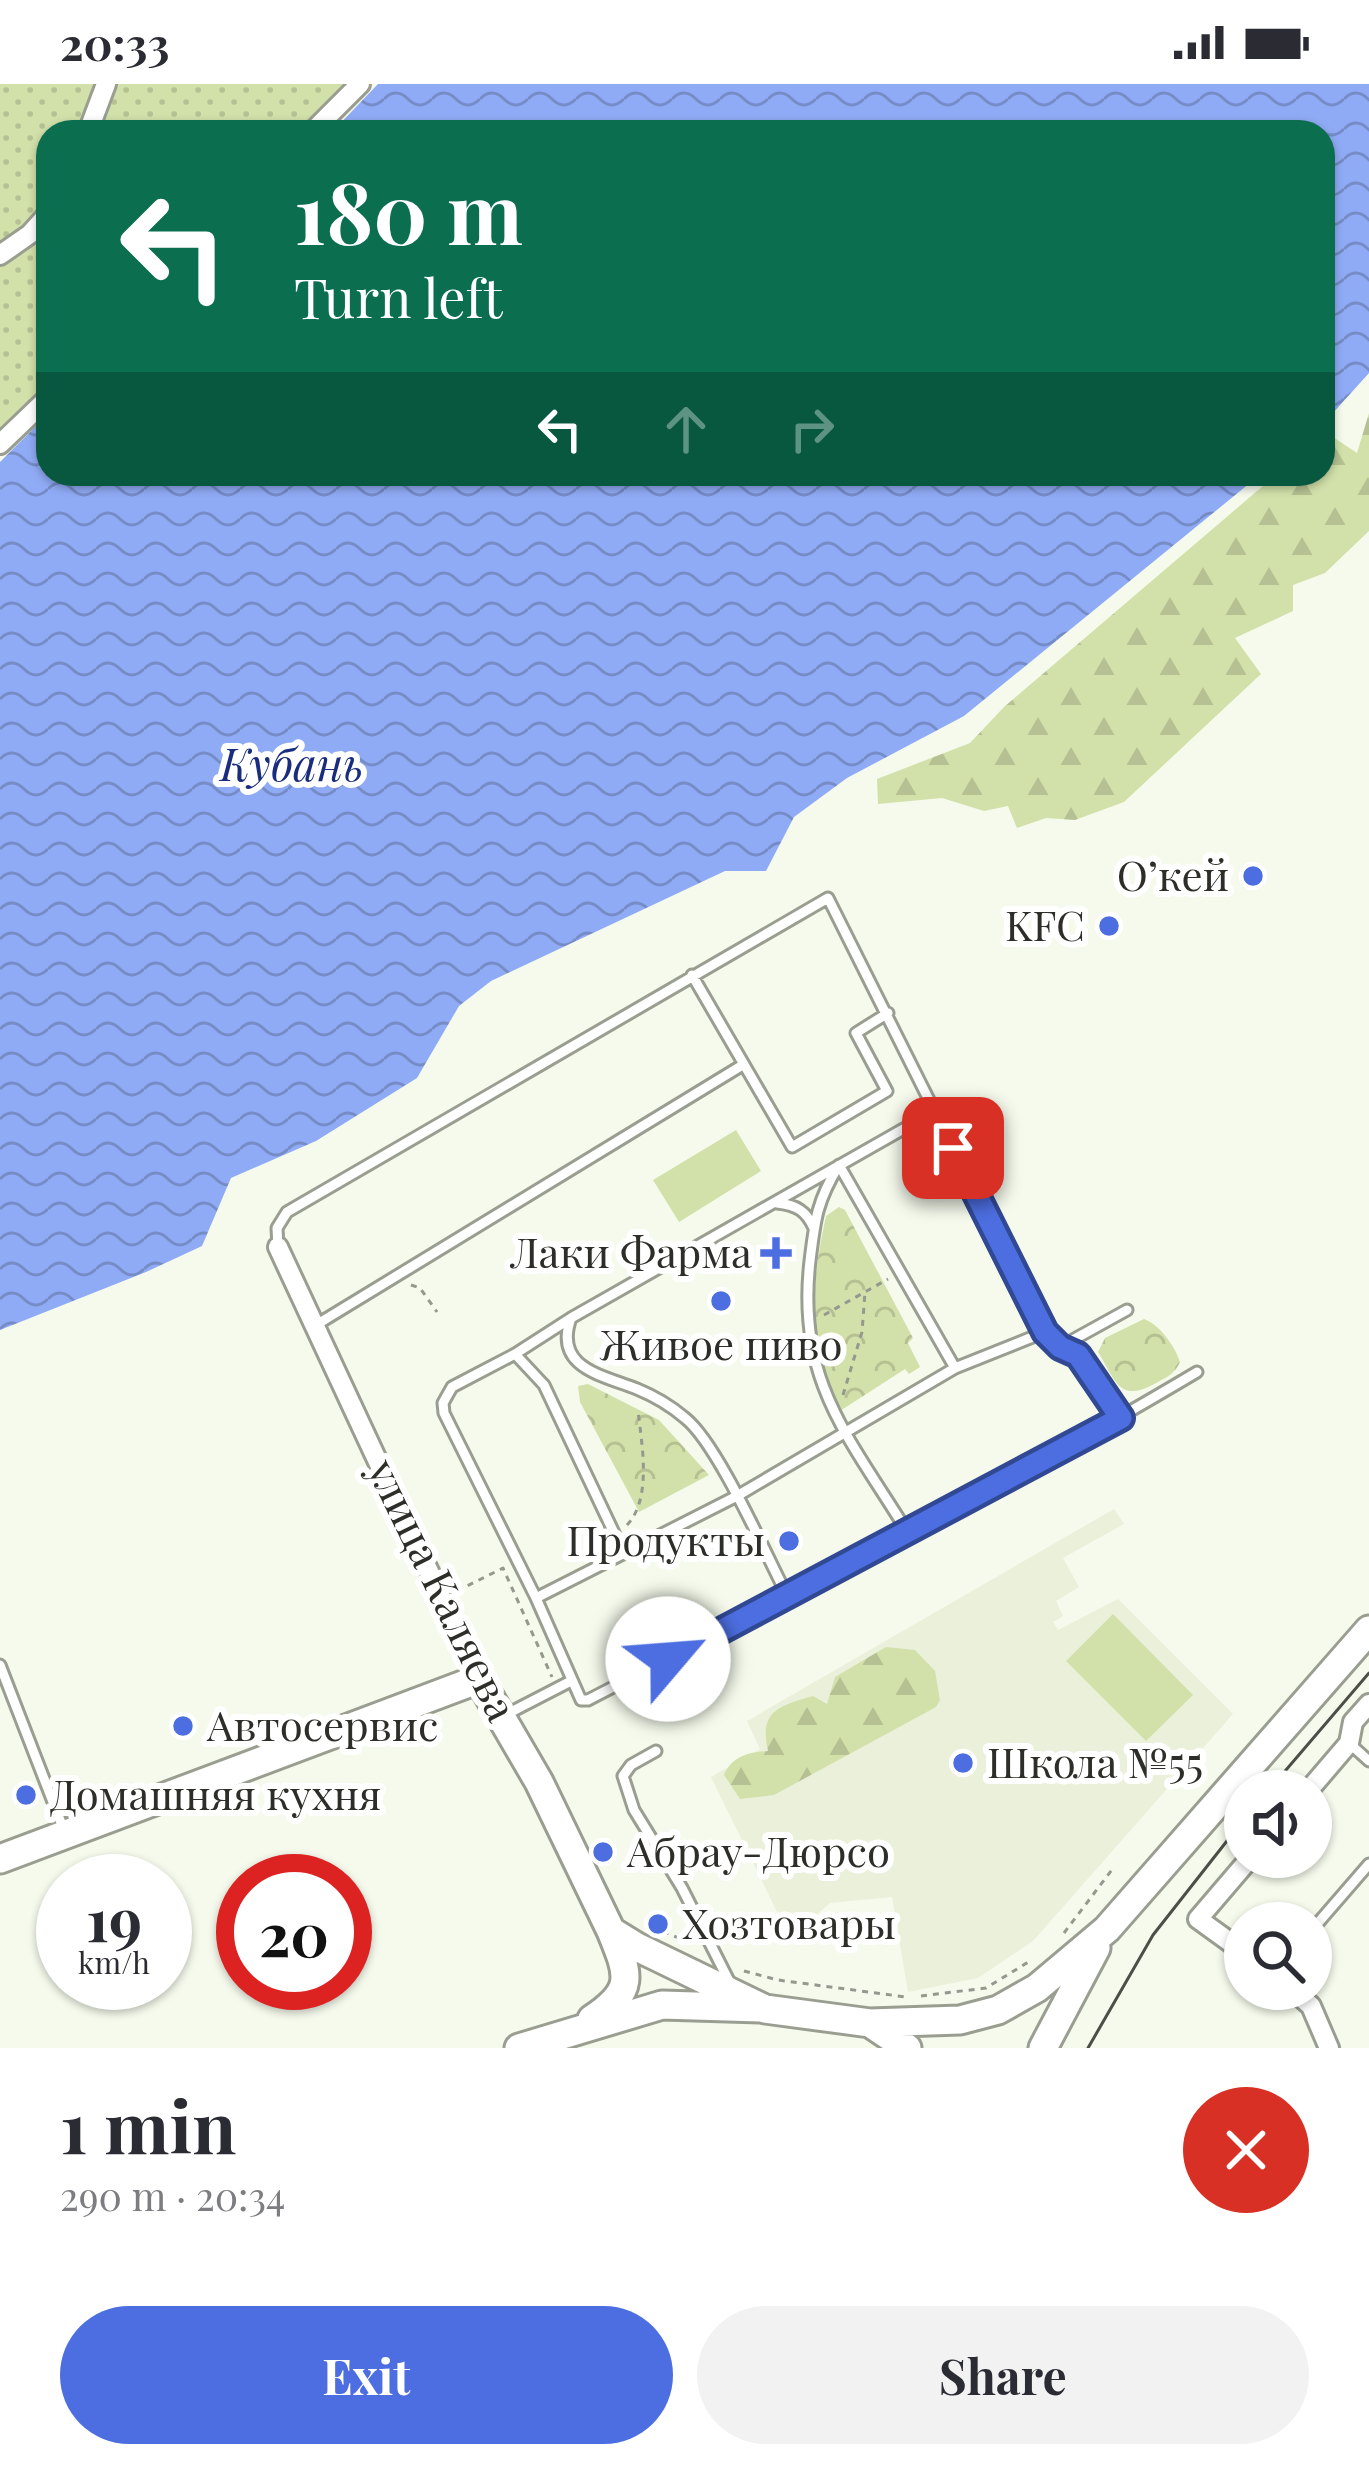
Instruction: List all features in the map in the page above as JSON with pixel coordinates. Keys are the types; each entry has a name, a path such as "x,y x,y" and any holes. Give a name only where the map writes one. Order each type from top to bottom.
{"main road":[{"path":"519,2048 662,2005 765,2008 871,2023 960,2020 998,2010 1037,1988 1107,1929 1369,1630"},
{"name":"улица Каляева","path":"479,1679 539,1782 625,1966 626,1984 611,2006 578,2028"},
{"path":"0,1858 479,1679"},
{"path":"1043,2048 1107,1929"},
{"path":"610,1930 765,2008"},
{"path":"871,2023 907,2048"}],"street":[{"path":"92,120 106,84"},
{"path":"324,120 360,84"},
{"path":"0,255 36,227"},
{"path":"0,444 36,410"},
{"name":"улица Каляева","path":"278,1247 479,1679"},
{"path":"1326,1770 1349,1743 1353,1722 1369,1704"},
{"path":"1224,1938 1198,1919 1233,1878"},
{"path":"1313,2010 1329,2048"}],"lane":[{"path":"278,1247 277,1228 287,1212 828,898 1045,1332 1060,1347 1078,1355 1121,1418"},
{"path":"692,975 792,1147 887,1091 856,1033 888,1013"},
{"path":"316,1325 742,1066"},
{"path":"935,1111 452,1387 443,1403 444,1413 536,1598 580,1700 589,1700 788,1597 1121,1418 1197,1372"},
{"path":"839,1165 819,1198 814,1228 807,1325 814,1363 836,1417 908,1533"},
{"path":"839,1165 955,1368"},
{"path":"773,1202 807,1213 814,1228"},
{"path":"1060,1347 1127,1310"},
{"path":"571,1318 566,1333 574,1359 585,1370 656,1397 690,1421 737,1496 788,1597"},
{"path":"536,1598 737,1496 955,1368 1045,1332"},
{"path":"515,1354 544,1385 623,1554"},
{"path":"0,1665 66,1834"},
{"path":"502,1717 571,1681"},
{"path":"1349,1743 1369,1760"},
{"path":"656,1751 631,1765 623,1776 634,1810 682,1888 735,1992"},
{"path":"1332,1907 1369,1864"}],"path":[{"path":"807,1325 900,1272"},
{"path":"400,1288 420,1288 437,1312"},
{"path":"836,1417 862,1332 866,1292"},
{"path":"616,1536 636,1515 643,1458 638,1411"},
{"path":"455,1591 503,1568 552,1679"},
{"path":"1054,1946 1114,1867"},
{"path":"650,1926 740,1970 778,1980 910,1998 986,1988 1037,1957"}],"shaded area":[{"name":"Школа №55","path":"1114,1509 1124,1524 1063,1558 1079,1587 1056,1601 1063,1616 1053,1622 1058,1630 1118,1599 1233,1714 1033,1941 978,1978 908,1992 892,1897 830,1903 798,1931 783,1924 711,1777 760,1749 747,1721"}],"green space":[{"path":"0,84 370,84 335,120 36,120 36,418 0,452"},
{"path":"1369,413 1369,531 1325,573 1293,585 1293,611 1235,638 1261,674 1124,802 1075,820 1046,818 1017,828 1008,806 984,811 942,798 878,804 877,779 970,743 1004,707 1263,486 1335,486 1335,438 1357,453"},
{"path":"736,1130 761,1171 679,1222 653,1180"},
{"path":"839,1207 845,1210 913,1338 908,1343 920,1367 909,1374 905,1369 840,1411 820,1365 814,1315 826,1216"},
{"path":"1144,1319 1166,1336 1180,1362 1158,1382 1127,1390 1115,1381 1098,1352 1105,1338"},
{"path":"588,1384 659,1420 709,1475 639,1512 580,1402 578,1386"},
{"path":"1113,1614 1193,1695 1146,1741 1066,1661"},
{"path":"886,1647 915,1650 935,1671 940,1700 936,1707 774,1795 740,1799 724,1775 742,1756 768,1751 766,1727 774,1712 813,1696 827,1704 835,1677"}],"water":[{"path":"378,84 1369,84 1369,373 1335,411 1335,120 344,120"},
{"name":"Кубань","path":"36,426 36,486 1246,486 964,716 847,778 794,817 766,871 725,871 491,981 459,1006 417,1078 316,1141 231,1178 202,1246 0,1330 0,462"}],"tram line":[{"path":"1286,1770 1369,1673"},
{"path":"1088,2048 1153,1935 1224,1845"}],"place":[{"name":"О’кей","path":"1253,876"},
{"name":"KFC","path":"1109,926"},
{"name":"Лаки Фарма","path":"776,1253"},
{"name":"Живое пиво","path":"721,1301"},
{"name":"Продукты","path":"789,1541"},
{"name":"Автосервис","path":"183,1726"},
{"name":"Школа №55","path":"963,1763"},
{"name":"Домашняя кухня","path":"26,1795"},
{"name":"Абрау-Дюрсо","path":"603,1852"},
{"name":"Хозтовары","path":"658,1924"}],"route":[{"path":"668,1659 1121,1418 1078,1355 1060,1347 1045,1332 953,1148"}]}
